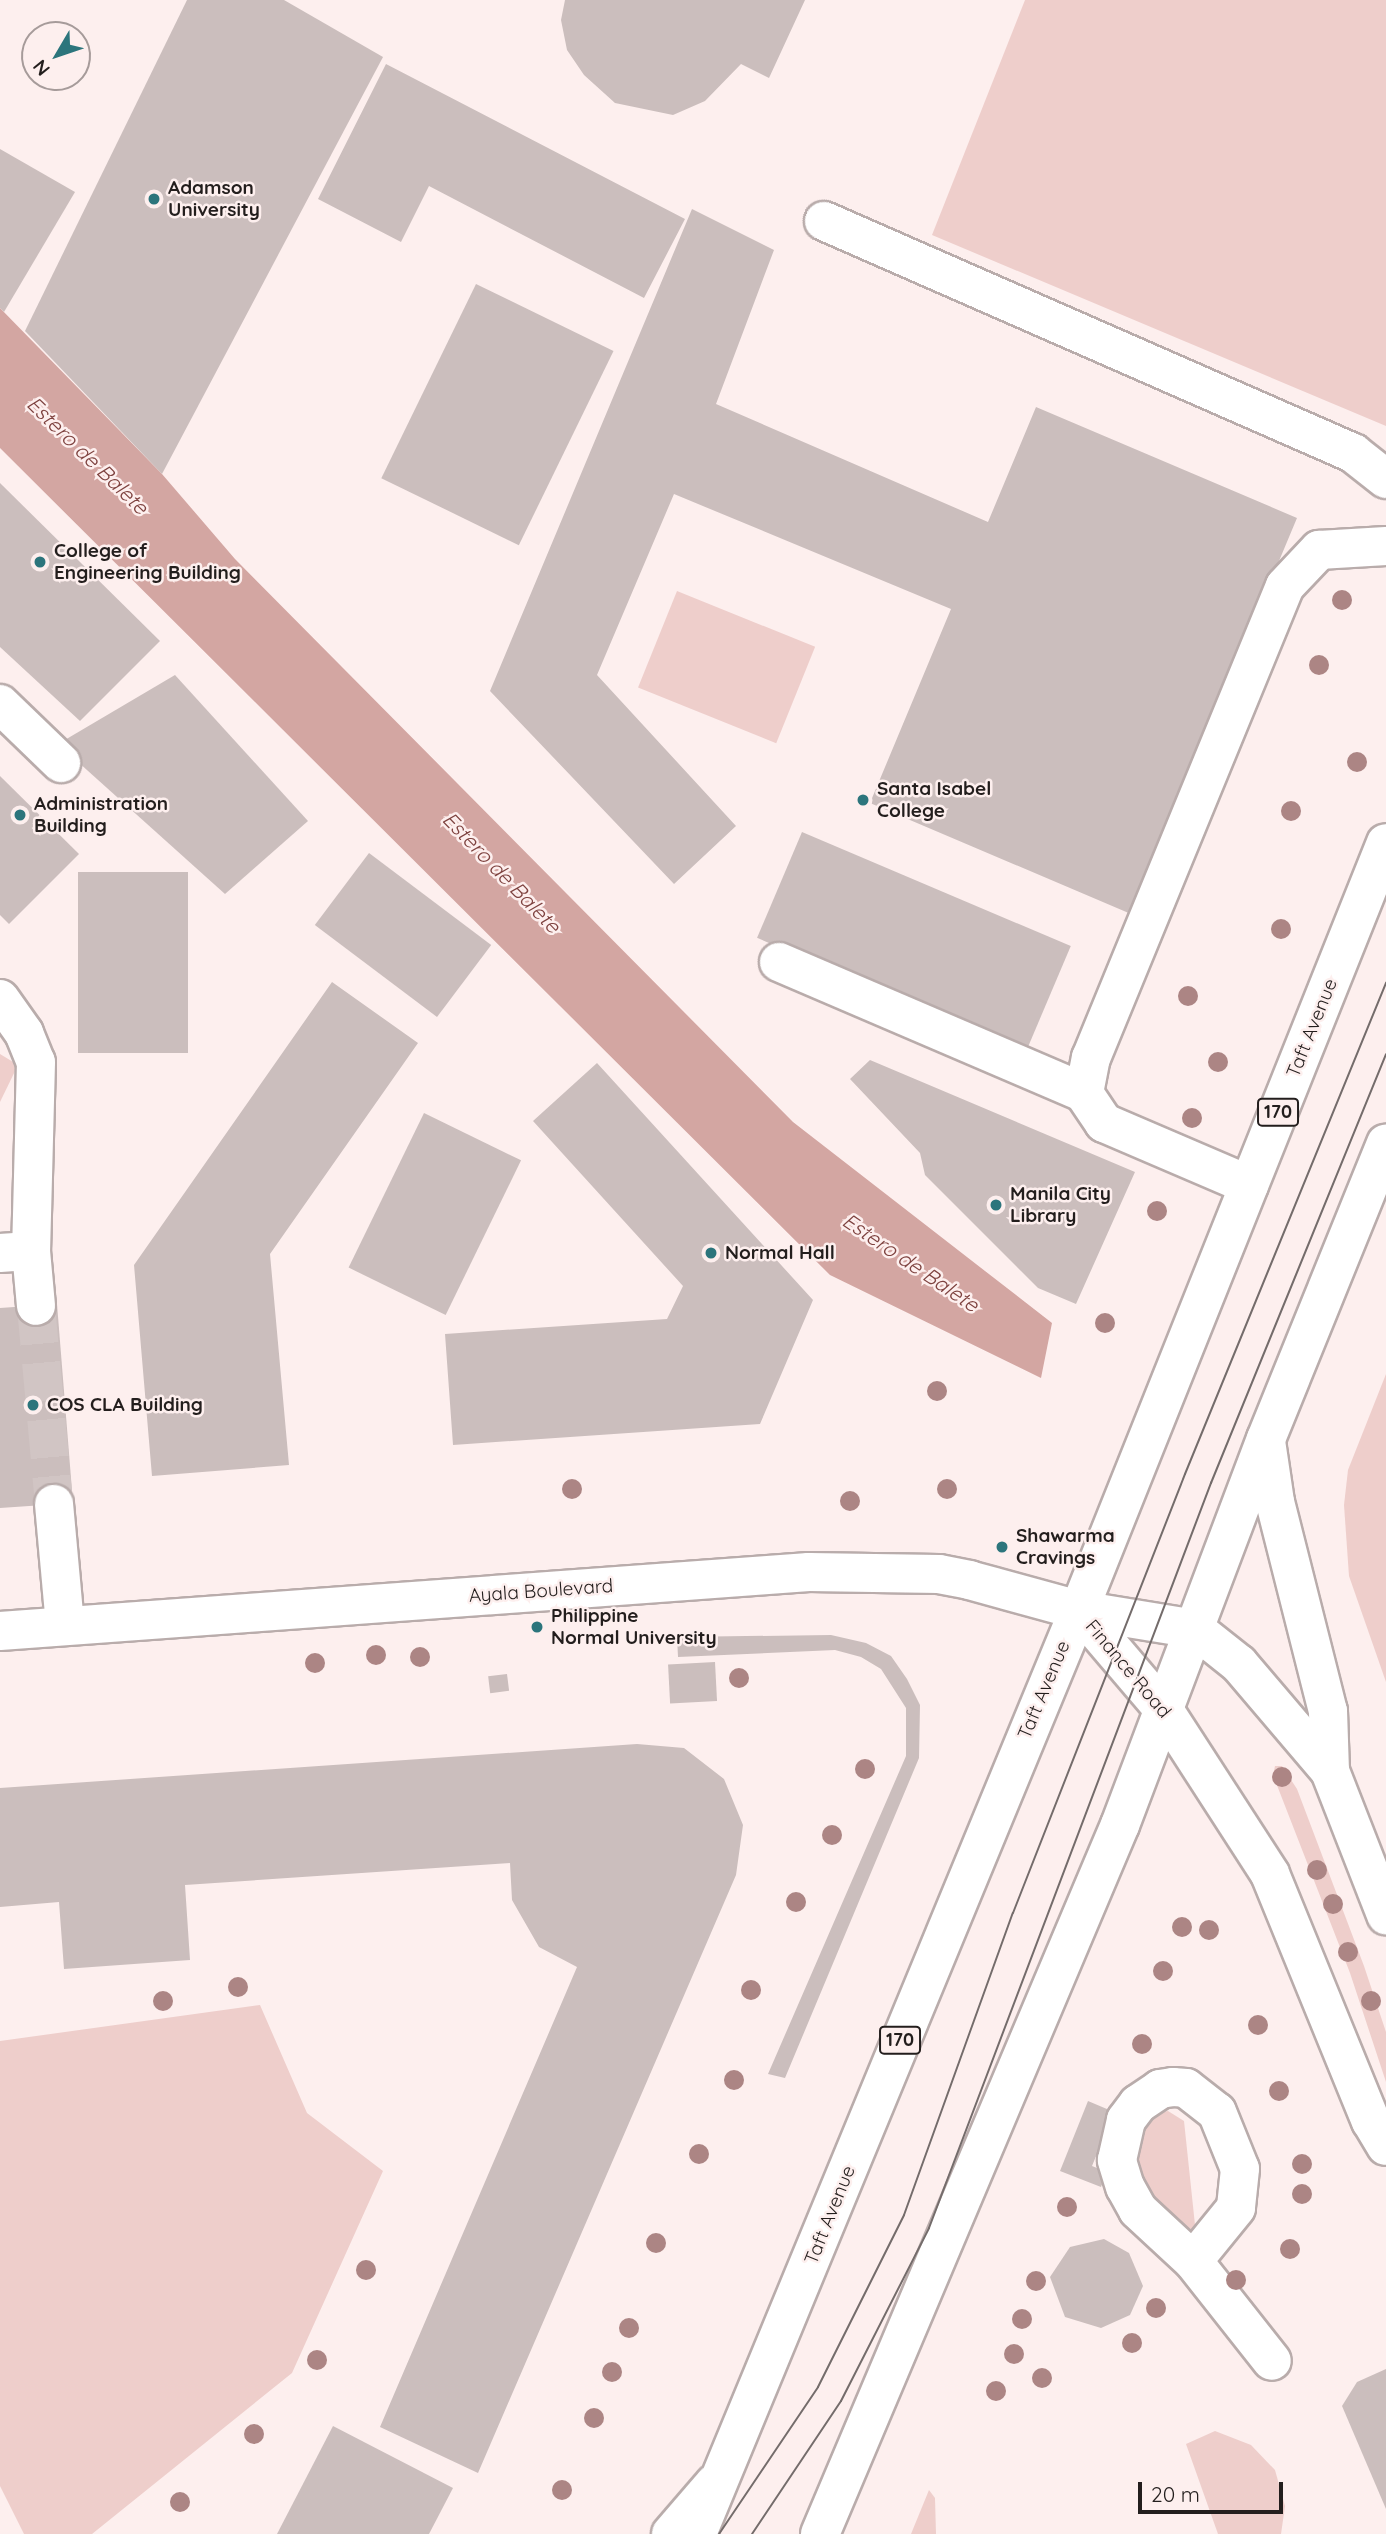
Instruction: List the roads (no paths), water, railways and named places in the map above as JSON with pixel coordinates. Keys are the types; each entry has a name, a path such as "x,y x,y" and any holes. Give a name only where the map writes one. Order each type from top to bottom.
{"main road":[{"path":"824,221 1369,455 1386,479"},
{"path":"1084,1093 1091,1058 1285,586 1319,550 1386,546"},
{"path":"0,704 61,763"},
{"name":"Taft Avenue","path":"697,2534 725,2472 1079,1609 1386,844"},
{"path":"779,962 1084,1093 1104,1123 1249,1185"},
{"path":"0,999 24,1032 36,1062 15,1252 36,1306"},
{"path":"821,2534 1120,1825 1266,1439 1386,1143"},
{"path":"1266,1439 1275,1502 1328,1710 1330,1771"},
{"path":"54,1504 65,1626"},
{"name":"Ayala Boulevard","path":"0,1631 809,1572 939,1574 1079,1609"},
{"name":"Finance Road","path":"1079,1609 1195,1629"},
{"name":"Finance Road","path":"1079,1609 1164,1710 1270,1874 1371,2121 1386,2146"},
{"path":"1195,1629 1255,1681 1330,1771 1386,1915"},
{"path":"1193,2261 1272,2361"},
{"path":"671,2534 725,2472"}],"water":[{"name":"Estero de Balete","path":"0,308 162,474 235,559 793,1122 1052,1323 1041,1378 830,1275 0,448"}],"tunnel":[{"path":"36,1306 54,1504"}],"tram line":[{"path":"719,2534 818,2387 904,2215 1013,1913 1185,1474 1386,983"},
{"path":"752,2534 841,2401 929,2228 1211,1483 1386,1054"}],"place":[{"name":"Adamson University","path":"154,199"},
{"name":"College of Engineering Building","path":"40,562"},
{"name":"Santa Isabel College","path":"863,800"},
{"name":"Administration Building","path":"20,815"},
{"name":"Manila City Library","path":"996,1205"},
{"name":"Normal Hall","path":"711,1253"},
{"name":"COS CLA Building","path":"33,1405"},
{"name":"Shawarma Cravings","path":"1002,1547"},
{"name":"Philippine Normal University","path":"537,1627"}]}
